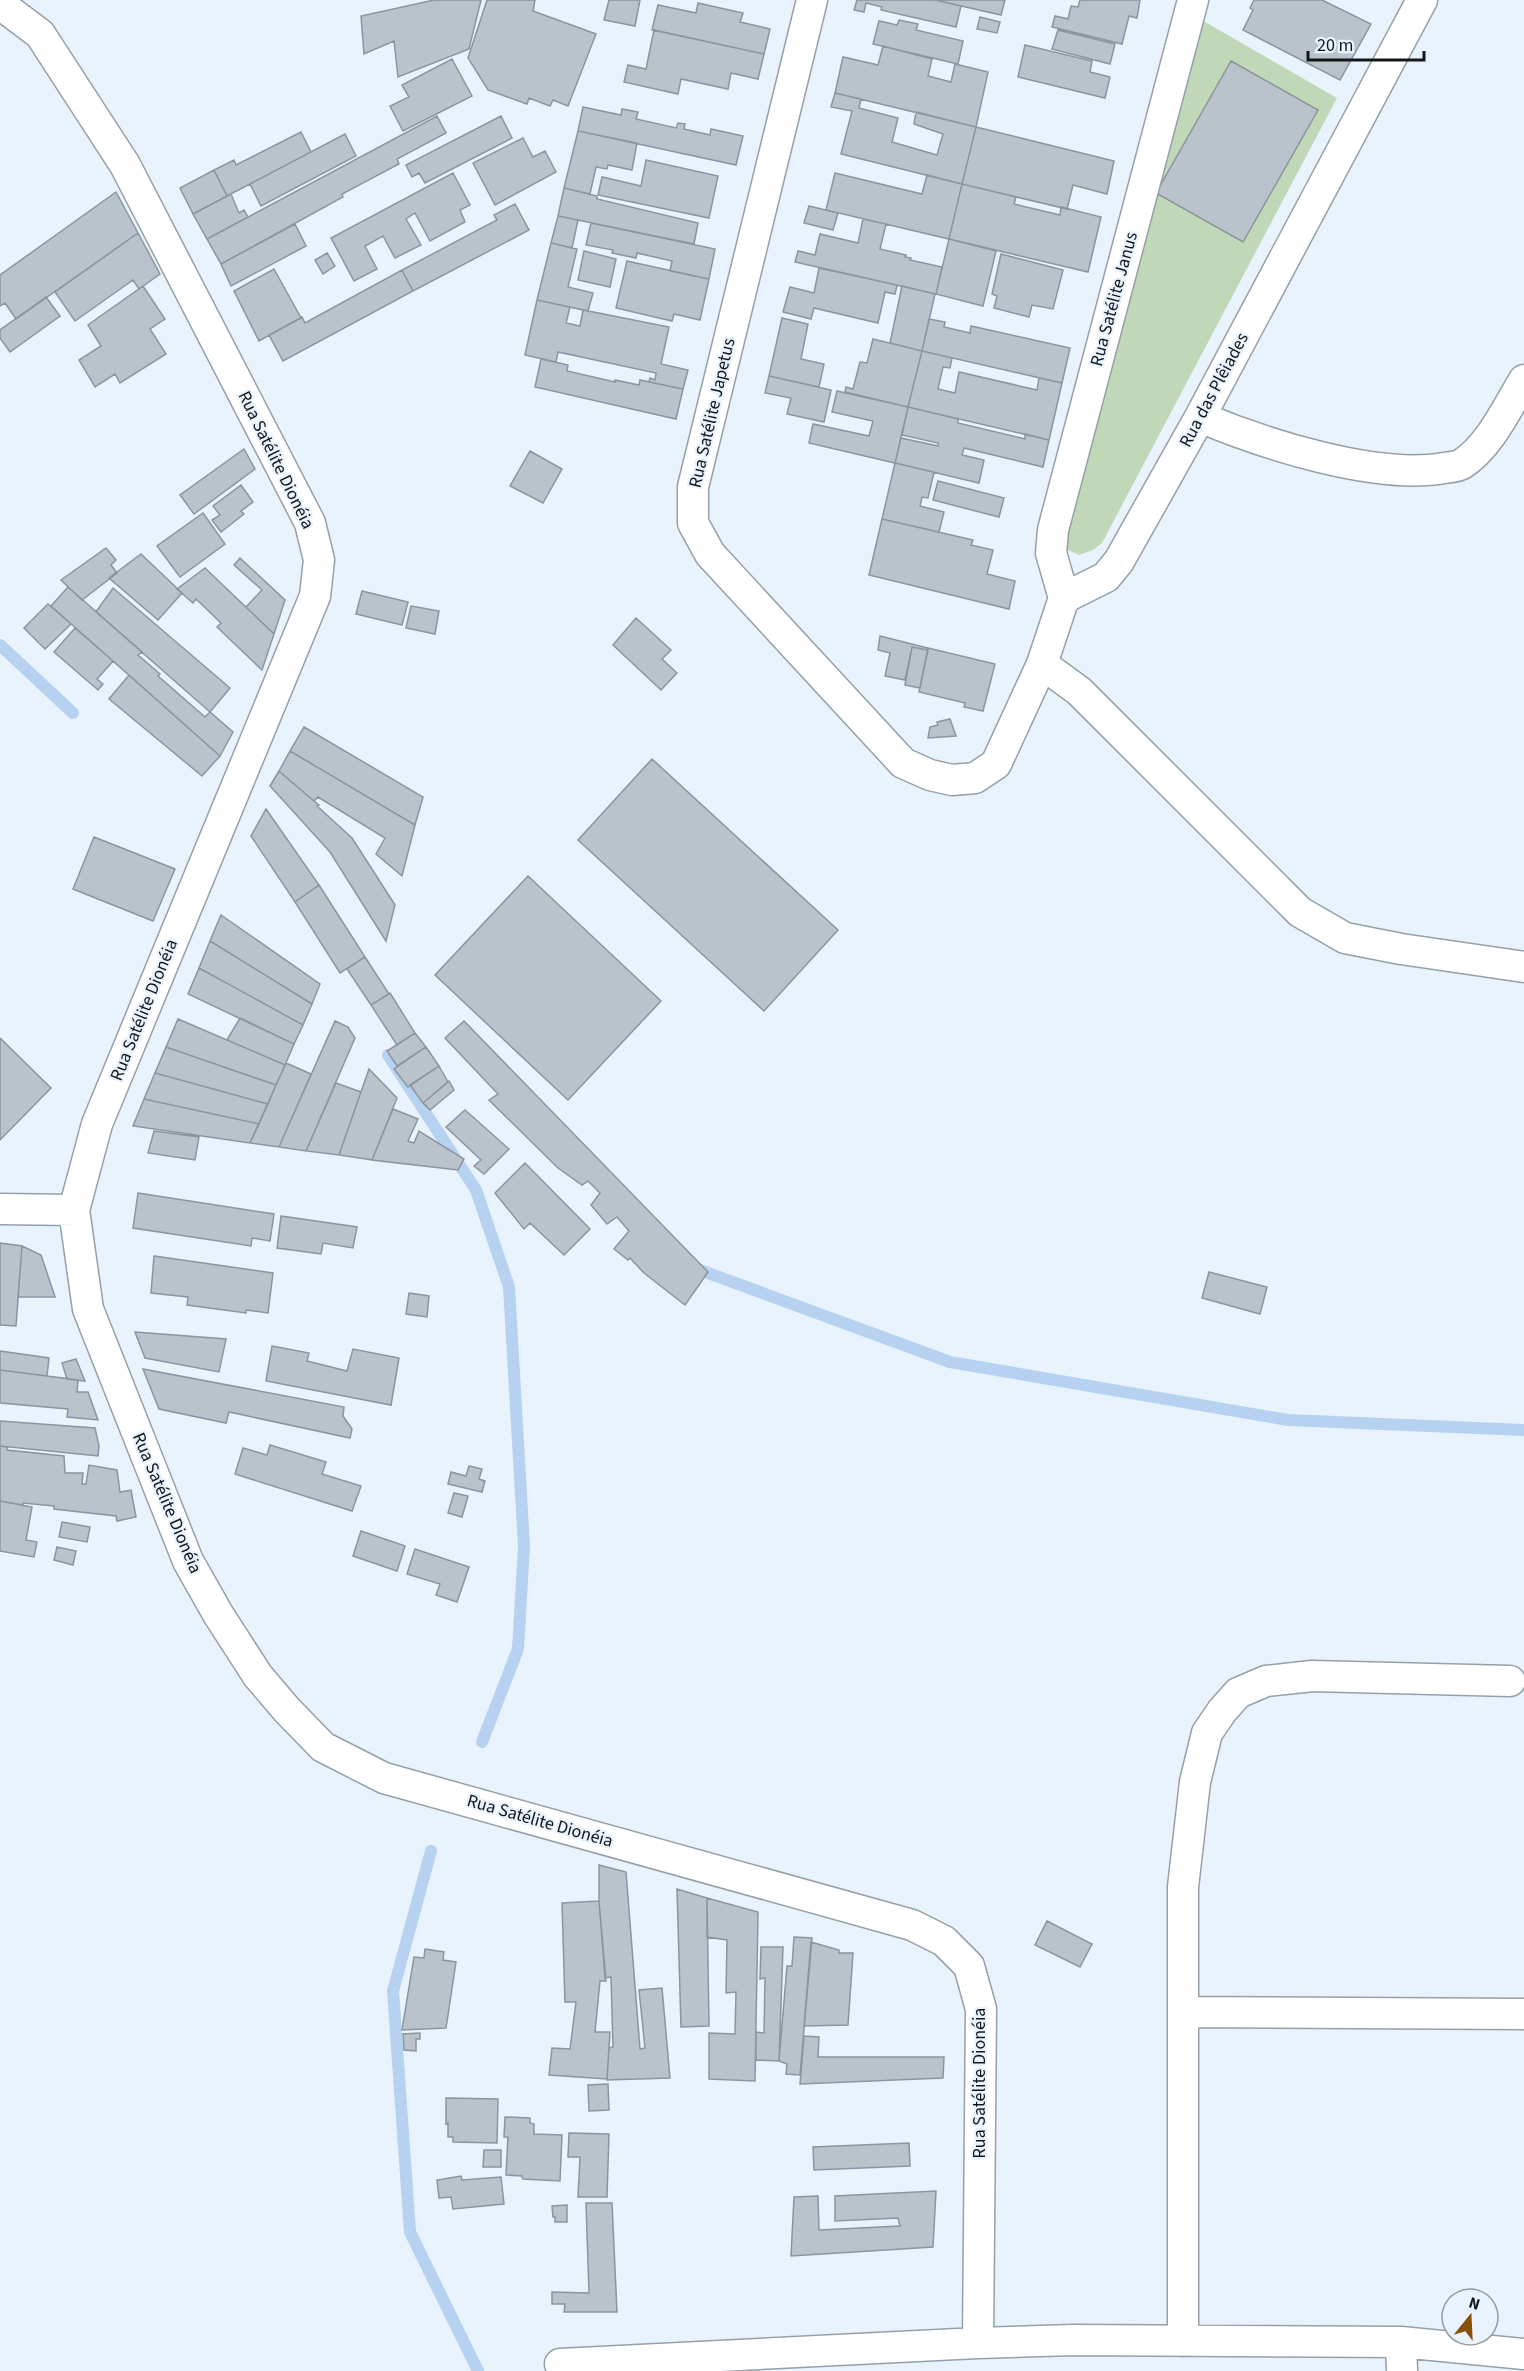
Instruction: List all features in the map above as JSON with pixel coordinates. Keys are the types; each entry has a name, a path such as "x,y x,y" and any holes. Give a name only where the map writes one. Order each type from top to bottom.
{"street":[{"name":"Rua Satélite Japetus","path":"812,0 693,487 693,523 710,554 903,763 930,775 952,780 975,778 996,764 1042,664"},
{"name":"Rua Satélite Janus","path":"1064,598 1052,553 1053,530 1194,0"},
{"name":"Rua das Plêiades","path":"1064,598 1106,577 1119,561 1200,417 1422,0"},
{"name":"Rua Satélite Dionéia","path":"0,4 40,34 125,165 310,523 319,560 315,596 97,1124 74,1210 88,1309 188,1561 218,1614 258,1676 287,1710 323,1747 384,1778 912,1925 944,1941 969,1966 981,2009 978,2343"},
{"path":"1200,417 1241,434 1338,461 1403,471 1432,470 1460,465 1482,445 1524,380"},
{"path":"1064,598 1042,664 1079,691 1300,912 1345,938 1401,949 1524,967"},
{"path":"0,1209 74,1210"},
{"path":"1183,2341 1183,1887 1195,1782 1207,1733 1238,1693 1266,1681 1312,1676 1510,1681"},
{"path":"1183,2012 1524,2014"},
{"path":"560,2364 1073,2340 1401,2342 1524,2354"},
{"path":"1401,2342 1402,2371"}],"green space":[{"path":"1198,18 1337,98 1102,543 1093,550 1079,555 1068,550 1061,531"}],"building":[{"path":"434,0 481,0 469,49 398,77 394,41 364,54 361,16"},
{"path":"487,0 535,0 533,11 596,34 568,106 553,100 550,106 529,98 527,104 488,90 468,58"},
{"path":"609,0 640,0 635,26 604,20"},
{"path":"857,0 935,0 961,6 956,27 881,10 882,7 866,3 864,12 854,10"},
{"path":"935,0 1005,0 1001,15"},
{"path":"1080,0 1140,0 1137,18 1129,16 1122,44 1052,27 1055,16 1068,19 1071,6 1078,7"},
{"path":"1254,0 1322,0 1371,24 1340,80 1243,30 1253,10 1250,8"},
{"path":"698,3 743,13 740,22 770,29 764,54 652,30 658,5 696,13"},
{"path":"980,17 1000,22 997,33 977,29"},
{"path":"899,20 918,24 916,30 963,41 958,64 873,44 879,21 897,25"},
{"path":"654,30 764,54 758,79 731,73 728,89 681,79 678,94 624,82 628,65 646,69"},
{"path":"1058,30 1115,44 1110,64 1052,49"},
{"path":"1025,45 1092,61 1090,72 1110,77 1105,98 1018,77"},
{"path":"883,46 932,59 928,76 951,82 955,64 988,72 976,127 835,93 843,57 878,65"},
{"path":"452,59 472,96 403,131 390,106 409,97 402,85"},
{"path":"1231,61 1318,110 1243,242 1156,193"},
{"path":"835,93 861,99 859,108 898,118 892,142 937,155 943,134 914,124 916,112 976,127 962,184 841,154 852,111 831,107"},
{"path":"583,107 621,115 622,109 638,112 636,119 676,128 678,123 685,124 684,129 710,135 711,129 743,136 736,165 578,131"},
{"path":"437,116 446,133 397,159 399,164 342,194 343,197 221,264 207,239"},
{"path":"501,116 512,138 425,183 419,173 412,177 406,165"},
{"path":"976,127 1114,161 1107,194 1073,185 1067,209 962,184"},
{"path":"578,131 637,143 632,170 608,165 607,169 596,167 590,194 564,188"},
{"path":"301,132 311,152 227,196 214,170 234,160 236,165"},
{"path":"345,134 356,156 261,206 250,184"},
{"path":"523,138 533,157 545,151 556,172 495,205 473,163"},
{"path":"646,160 718,176 709,218 598,195 602,177 641,186"},
{"path":"214,170 227,196 193,214 180,188"},
{"path":"453,173 470,205 460,210 465,222 430,241 415,213 406,219 421,245 395,258 383,236 365,246 377,269 354,281 331,238"},
{"path":"835,173 922,194 927,175 962,184 949,239 826,210"},
{"path":"962,184 1016,197 1014,204 1060,215 1061,207 1101,217 1088,272 949,239"},
{"path":"564,188 597,196 597,199 698,223 694,244 558,216"},
{"path":"116,192 138,233 16,319 5,303 0,306 0,275"},
{"path":"231,194 239,213 244,210 248,217 207,239 193,214"},
{"path":"515,204 529,230 413,291 402,270 497,220 494,215"},
{"path":"809,206 838,213 833,230 804,223"},
{"path":"558,216 578,220 572,248 551,243"},
{"path":"863,219 886,224 880,249 906,255 905,257 911,258 910,260 942,267 936,294 795,262 798,251 815,255 820,234 858,243"},
{"path":"591,223 715,249 709,279 670,271 672,261 637,253 636,258 612,253 613,250 586,245"},
{"path":"295,224 306,246 231,286 221,264"},
{"path":"138,233 160,274 139,289 133,280 75,321 55,292"},
{"path":"949,239 996,251 983,306 936,294"},
{"path":"551,243 577,249 568,287 593,293 588,311 537,300"},
{"path":"584,251 616,259 610,287 578,280"},
{"path":"327,253 335,266 323,274 315,260"},
{"path":"1001,254 1063,270 1053,309 1032,305 1029,317 994,308 997,296 992,294"},
{"path":"627,261 709,279 700,320 674,314 672,321 616,308"},
{"path":"819,268 897,285 895,294 885,292 878,323 814,308 811,319 783,312 790,287 814,293"},
{"path":"274,269 301,318 259,341 234,291"},
{"path":"402,270 413,291 283,361 269,335 302,317 305,323"},
{"path":"143,286 165,319 150,329 166,354 120,383 115,374 95,387 79,360 101,346 88,325"},
{"path":"902,286 935,294 922,351 890,343"},
{"path":"46,297 60,316 10,352 0,338 0,330"},
{"path":"537,300 570,307 566,323 580,326 583,310 669,327 661,364 688,370 683,389 649,382 650,378 655,380 656,373 558,352 556,362 525,355"},
{"path":"782,318 808,324 801,359 824,364 819,387 769,376"},
{"path":"929,319 945,322 944,327 970,333 971,326 1070,348 1062,383 922,351"},
{"path":"873,339 922,351 908,407 845,392 846,387 853,389 860,362 867,363"},
{"path":"922,351 952,358 950,368 943,367 938,389 955,393 959,372 1037,390 1039,378 1062,383 1049,440 908,407"},
{"path":"541,359 568,365 567,371 615,382 615,380 639,385 640,380 683,389 676,419 535,387"},
{"path":"769,376 831,390 824,422 787,414 791,398 765,393"},
{"path":"837,391 908,407 895,463 809,443 813,424 869,436 873,421 832,412"},
{"path":"908,407 958,419 958,423 1025,439 1025,434 1049,440 1043,467 964,448 962,455 984,460 979,483 895,463 901,438 938,446 938,443 902,435"},
{"path":"244,449 255,469 194,514 180,495"},
{"path":"530,451 562,469 543,503 510,486"},
{"path":"895,463 934,472 928,498 922,497 920,506 944,512 939,532 882,519"},
{"path":"938,481 1004,498 999,517 933,500"},
{"path":"241,485 253,502 241,511 244,514 221,532 212,520 220,515 213,506"},
{"path":"203,513 225,544 180,577 157,546"},
{"path":"882,519 973,540 971,545 993,550 987,574 1015,581 1009,609 869,575"},
{"path":"106,548 116,560 111,565 117,573 82,600 61,580"},
{"path":"141,554 182,593 158,620 109,578"},
{"path":"240,558 285,600 274,634 246,607 262,590 234,565"},
{"path":"205,568 274,634 262,670 217,627 221,623 196,599 193,603 177,589"},
{"path":"68,587 142,652 138,655 160,674 158,676 205,717 210,712 233,732 220,756 51,606"},
{"path":"113,588 230,688 210,712 96,612"},
{"path":"362,591 408,602 402,625 356,614"},
{"path":"48,604 71,624 45,649 24,628"},
{"path":"411,606 439,611 435,634 406,628"},
{"path":"636,618 671,650 662,659 677,673 661,690 613,645"},
{"path":"75,628 113,661 97,679 103,684 98,690 54,652"},
{"path":"880,636 928,648 928,650 912,647 905,680 885,676 890,653 878,650"},
{"path":"912,647 928,650 920,688 905,685"},
{"path":"928,648 995,664 983,711 964,707 965,703 919,692"},
{"path":"129,675 220,756 202,776 109,699"},
{"path":"950,719 956,736 928,738 930,727 938,725 937,722"},
{"path":"304,727 423,797 415,825 290,751"},
{"path":"290,751 415,825 402,876 376,854 385,838 318,797 314,801 279,771"},
{"path":"652,759 838,930 764,1011 578,840"},
{"path":"279,771 319,805 317,806 352,838 395,905 386,941 330,852 270,786"},
{"path":"266,809 319,885 295,902 251,836"},
{"path":"94,837 175,869 153,921 73,889"},
{"path":"528,876 661,1001 568,1100 435,975"},
{"path":"319,885 365,957 340,973 295,902"},
{"path":"221,915 320,984 312,1004 210,941"},
{"path":"210,941 312,1004 303,1025 199,968"},
{"path":"365,957 389,994 371,1005 347,969"},
{"path":"199,968 303,1025 294,1044 188,994"},
{"path":"390,993 415,1033 397,1045 371,1005"},
{"path":"240,1018 294,1044 285,1065 227,1040"},
{"path":"178,1019 285,1065 276,1085 166,1047"},
{"path":"335,1021 348,1027 355,1038 306,1151 279,1147"},
{"path":"464,1021 708,1272 685,1305 644,1273 630,1258 628,1260 614,1249 629,1231 617,1217 607,1224 591,1205 600,1193 588,1181 582,1185 558,1168 489,1100 498,1094 445,1038"},
{"path":"415,1033 426,1047 397,1066 387,1051"},
{"path":"0,1038 51,1088 0,1140"},
{"path":"166,1047 276,1085 268,1104 155,1073"},
{"path":"426,1047 439,1066 408,1087 394,1069"},
{"path":"286,1063 311,1074 279,1147 250,1143"},
{"path":"439,1066 448,1082 423,1103 410,1085"},
{"path":"369,1069 397,1098 372,1160 339,1155"},
{"path":"155,1073 268,1104 259,1124 144,1099"},
{"path":"449,1081 454,1090 430,1110 423,1103"},
{"path":"336,1083 361,1092 339,1155 306,1151"},
{"path":"144,1099 259,1124 250,1143 133,1126"},
{"path":"393,1109 418,1119 408,1141 414,1143 419,1131 464,1159 458,1170 372,1160"},
{"path":"465,1110 509,1149 484,1174 474,1166 481,1160 446,1127"},
{"path":"154,1131 199,1137 195,1160 148,1153"},
{"path":"525,1163 590,1229 564,1255 530,1223 524,1229 495,1193"},
{"path":"138,1193 274,1214 270,1241 252,1238 251,1246 133,1228"},
{"path":"281,1216 357,1227 353,1248 323,1243 321,1254 277,1248"},
{"path":"0,1243 22,1246 16,1326 0,1325"},
{"path":"22,1246 41,1255 55,1297 18,1297"},
{"path":"154,1256 273,1273 268,1313 246,1310 246,1313 187,1305 188,1297 151,1293"},
{"path":"1209,1272 1267,1287 1260,1314 1202,1298"},
{"path":"409,1293 429,1296 427,1317 406,1314"},
{"path":"135,1332 226,1339 219,1372 145,1358"},
{"path":"272,1346 309,1353 307,1361 347,1371 353,1349 399,1358 391,1405 266,1381"},
{"path":"0,1351 49,1358 47,1376 0,1370"},
{"path":"76,1359 85,1381 67,1379 62,1363"},
{"path":"143,1369 344,1407 343,1416 352,1429 350,1438 229,1412 226,1423 159,1409"},
{"path":"0,1370 78,1380 77,1392 88,1392 98,1420 67,1417 68,1409 0,1403"},
{"path":"0,1421 95,1428 99,1446 98,1456 0,1446"},
{"path":"270,1445 326,1462 322,1474 361,1486 352,1511 235,1474 243,1448 267,1455"},
{"path":"0,1446 7,1447 7,1450 64,1456 65,1473 83,1473 82,1484 86,1484 89,1465 117,1470 120,1492 131,1490 136,1517 117,1521 116,1516 54,1509 54,1506 23,1503 23,1505 0,1501"},
{"path":"469,1466 482,1469 479,1479 485,1481 482,1492 448,1484 451,1472 466,1476"},
{"path":"454,1493 468,1496 462,1517 448,1513"},
{"path":"0,1501 32,1507 26,1540 37,1542 34,1557 0,1551"},
{"path":"62,1522 90,1527 87,1542 59,1537"},
{"path":"361,1531 405,1546 397,1571 353,1556"},
{"path":"57,1547 76,1551 73,1565 54,1560"},
{"path":"415,1549 469,1567 457,1602 436,1595 440,1584 407,1574"},
{"path":"599,1865 626,1872 640,2049 645,2048 639,1990 662,1988 670,2078 607,2080 609,2048 613,2047 611,1977 605,1978 599,1901"},
{"path":"677,1889 707,1898 709,2026 681,2027"},
{"path":"707,1898 758,1912 755,2081 709,2079 709,2033 735,2034 736,1992 726,1993 727,1940 707,1937"},
{"path":"599,1901 606,1981 600,1981 595,2032 610,2032 607,2079 549,2075 552,2048 570,2049 576,2002 565,2002 562,1903"},
{"path":"1047,1921 1092,1944 1080,1967 1035,1945"},
{"path":"794,1937 812,1938 800,2075 786,2074 787,2064 779,2061 787,1966 792,1966"},
{"path":"811,1942 839,1950 839,1953 853,1953 848,2025 804,2026"},
{"path":"761,1947 783,1947 779,2061 756,2060 756,2032 764,2033 765,1978 760,1979"},
{"path":"425,1949 444,1952 443,1960 456,1962 446,2028 402,2030 414,1957 424,1958"},
{"path":"420,2033 420,2039 416,2039 416,2051 404,2050 403,2034"},
{"path":"804,2036 819,2037 818,2057 944,2057 943,2078 800,2084"},
{"path":"608,2084 609,2110 589,2111 588,2085"},
{"path":"446,2098 498,2099 497,2143 453,2142 453,2137 448,2137"},
{"path":"505,2117 530,2118 530,2123 534,2124 534,2134 562,2135 560,2181 523,2179 522,2176 506,2175 508,2137 504,2137"},
{"path":"569,2133 609,2134 607,2197 578,2197 580,2157 568,2157"},
{"path":"909,2143 910,2166 814,2170 813,2147"},
{"path":"484,2150 501,2150 501,2167 483,2167"},
{"path":"461,2176 462,2180 501,2177 504,2204 453,2209 451,2197 439,2198 437,2180"},
{"path":"936,2191 933,2247 791,2256 794,2197 818,2196 819,2230 900,2226 898,2218 835,2221 835,2196"},
{"path":"586,2203 612,2203 617,2312 564,2312 565,2304 552,2304 552,2292 589,2293"},
{"path":"567,2205 567,2222 555,2222 552,2206"}],"waterway":[{"path":"0,645 73,713"},
{"path":"388,1055 476,1190 509,1287 524,1546 518,1649 482,1742"},
{"path":"692,1267 950,1362 1288,1420 1524,1430"},
{"path":"431,1851 393,1991 410,2232 478,2371"}]}
